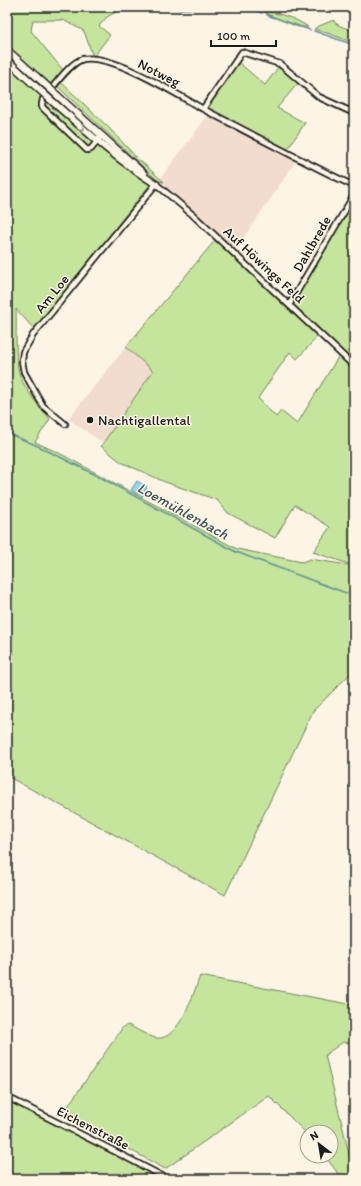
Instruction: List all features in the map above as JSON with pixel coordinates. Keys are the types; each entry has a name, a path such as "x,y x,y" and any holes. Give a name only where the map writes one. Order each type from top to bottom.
{"main road":[{"name":"Auf Höwings Feld","path":"7,50 58,96 100,138"},
{"name":"Auf Höwings Feld","path":"7,60 53,102 156,184"}],"street":[{"path":"203,109 242,52 280,64 319,97 354,113"},
{"name":"Notweg","path":"100,138 91,149 87,150 42,107 43,100 64,74 78,61 93,59 129,69 203,109 354,186"},
{"name":"Auf Höwings Feld","path":"156,184 193,215 354,366"},
{"name":"Am Loe","path":"65,424 44,406 24,372 22,362 23,352 33,335 156,184"},
{"name":"Dahlbrede","path":"289,305 354,195"},
{"name":"Eichenstraße","path":"7,1097 168,1179"}],"shaded area":[{"path":"209,114 297,160 233,253 156,184"},
{"path":"126,347 153,371 103,443 68,419"}],"green space":[{"path":"7,7 125,7 107,17 99,26 110,35 93,57 84,31 63,20 33,20 31,31 63,70 51,84 7,45"},
{"path":"263,11 287,16 308,27 298,27"},
{"path":"334,20 334,22 340,26 354,31 354,43 314,29"},
{"path":"238,62 265,85 280,65 299,82 277,108 305,123 287,150 207,108"},
{"path":"7,64 103,150 150,185 34,329 16,309 16,352 20,376 29,393 50,419 35,442 59,453 237,549 302,562 310,559 354,566 354,670 313,711 225,895 7,776"},
{"path":"62,83 109,128 137,158 164,182 158,181 56,85"},
{"path":"354,196 354,564 349,564 313,552 330,527 295,505 275,538 228,513 217,500 165,482 121,462 101,446 153,371 126,347 217,238 289,305","holes":["320,334 340,354 297,424 281,411 276,417 258,398 290,352 297,359"]},
{"path":"200,976 354,1005 354,1044 343,1042 325,1055 354,1179 342,1179 331,1164 339,1164 339,1124 299,1124 299,1126 269,1096 165,1169 63,1113 123,1027 128,1025 156,1038 164,1037 172,1032 190,1004"},
{"path":"7,1099 61,1123 160,1179 7,1179"}],"water":[{"path":"137,481 147,487 142,497 131,490"}],"waterway":[{"path":"135,7 142,9 248,8 262,13"},
{"path":"267,15 310,30"},
{"path":"314,31 354,45"},
{"name":"Loemühlenbach","path":"7,433 38,446 100,477 236,552 354,596"}],"place":[{"name":"Nachtigallental","path":"90,420"}]}
